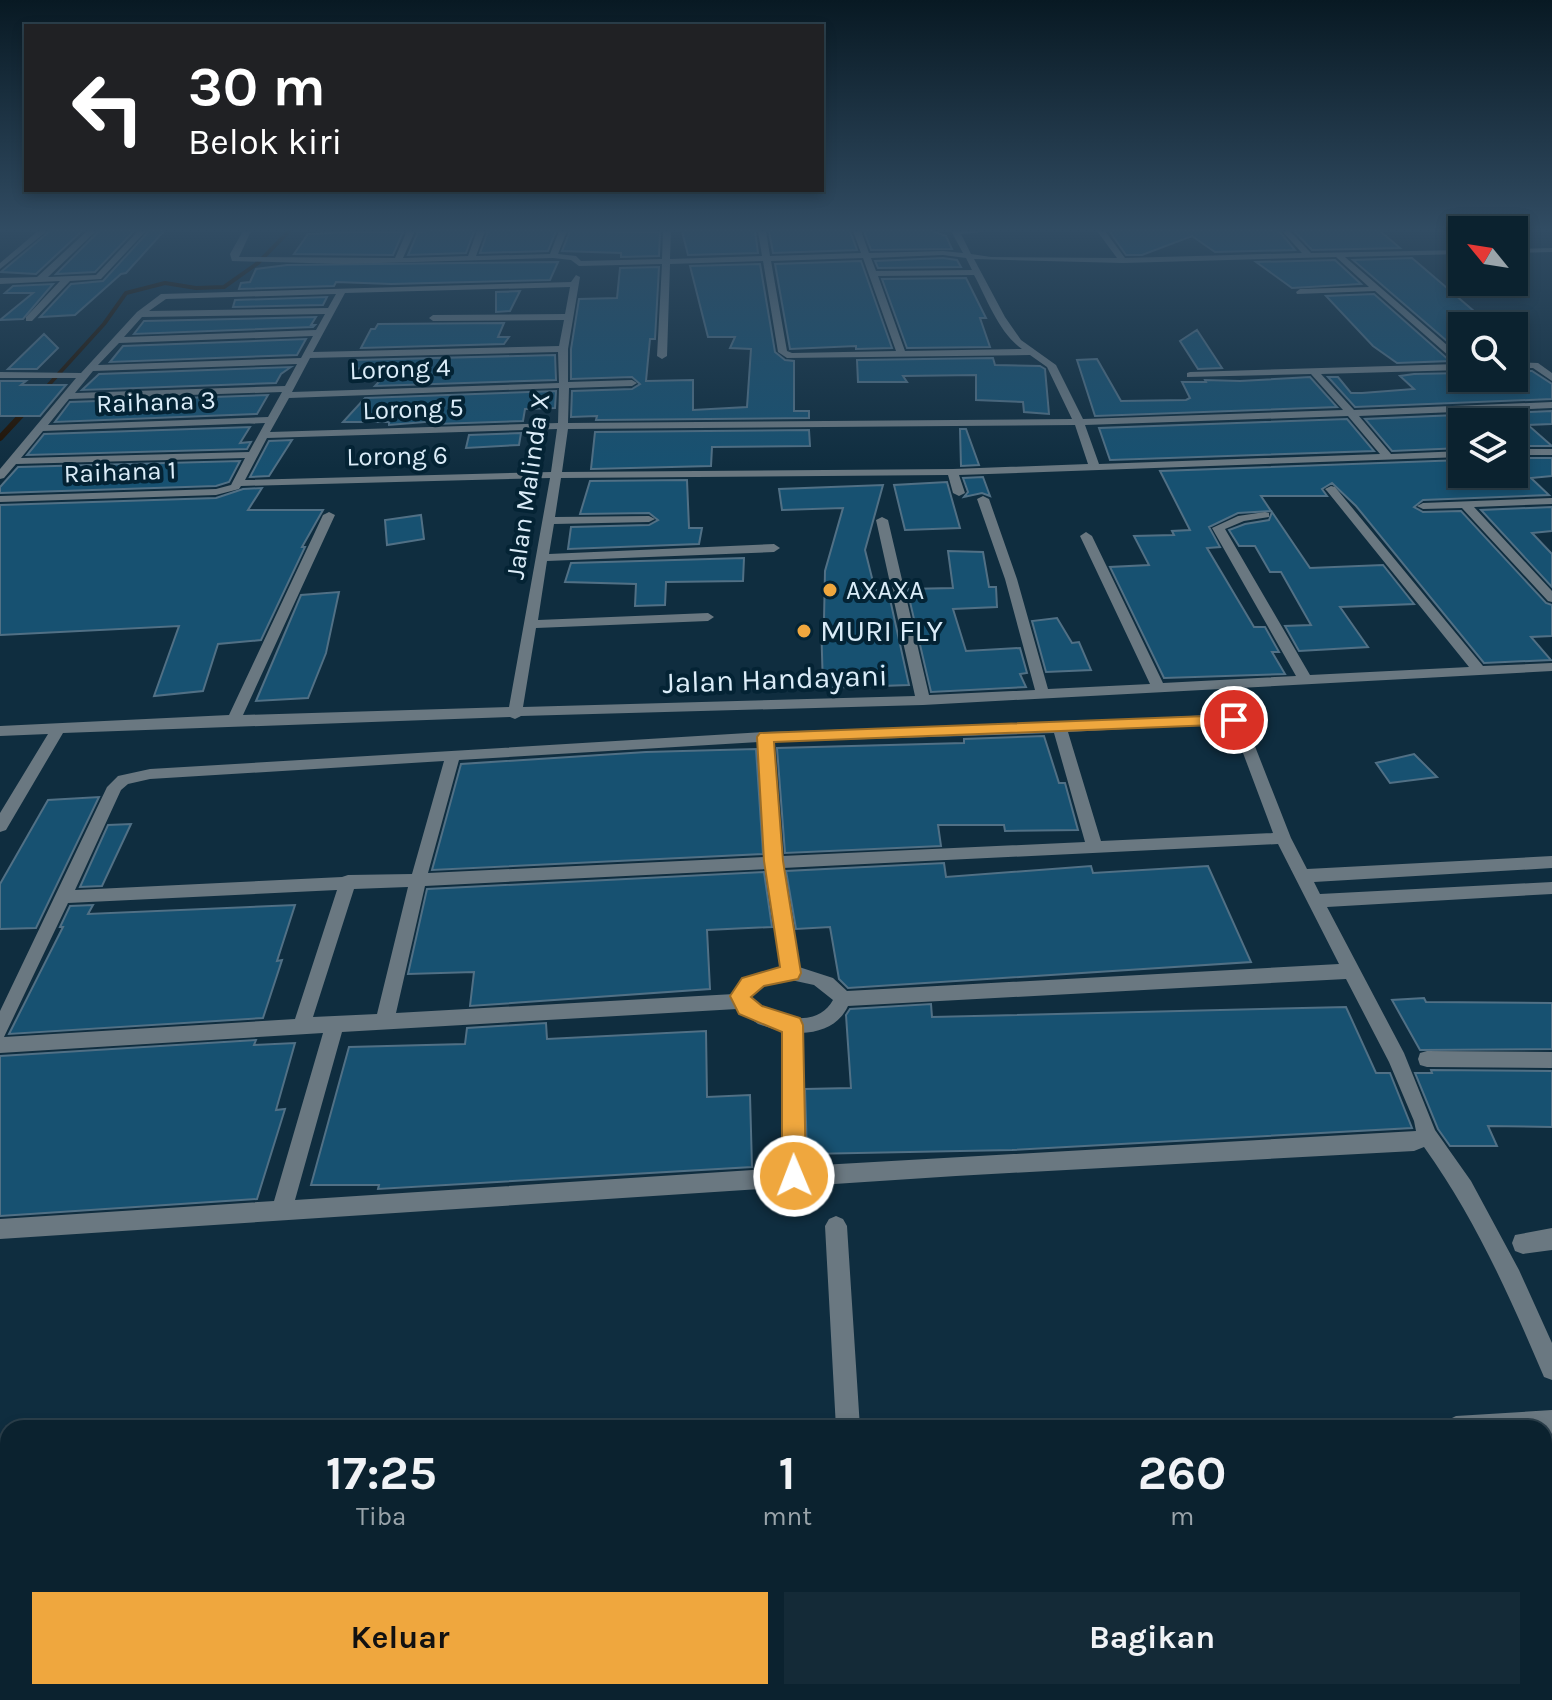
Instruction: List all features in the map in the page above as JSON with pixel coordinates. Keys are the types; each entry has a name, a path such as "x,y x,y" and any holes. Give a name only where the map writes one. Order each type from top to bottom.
{"street":[{"path":"29,319 37,310"},
{"path":"0,476 68,396 82,374 144,310"},
{"name":"Jalan Malinda X","path":"515,714 564,426 563,349 569,310"},
{"path":"662,356 665,310"},
{"path":"777,310 783,352 802,358 901,353 1032,352"},
{"path":"885,310 901,353"},
{"path":"998,310 1018,342 1051,365 1079,422 1094,465"},
{"path":"1399,310 1448,353"},
{"path":"140,314 331,311 238,483"},
{"path":"433,318 568,317"},
{"path":"115,340 320,333"},
{"path":"0,375 82,374 307,358 563,349"},
{"path":"1528,365 1535,365 1552,378"},
{"path":"1190,375 1448,366"},
{"path":"1314,372 1388,457"},
{"name":"Lorong 4","path":"68,396 632,383"},
{"name":"Lorong 5","path":"263,435 564,426 1079,422 1552,405"},
{"name":"Raihana 3","path":"42,428 271,420"},
{"path":"1528,452 1552,452"},
{"path":"13,461 253,455"},
{"name":"Lorong 6","path":"238,483 557,475 953,472 1448,455"},
{"path":"953,472 959,493"},
{"name":"Raihana 1","path":"0,499 216,492 233,488 238,483"},
{"path":"1331,489 1479,670"},
{"path":"983,499 1011,579 1043,694"},
{"path":"1423,506 1552,501"},
{"path":"1465,504 1552,598"},
{"path":"234,720 329,515"},
{"path":"1265,515 1242,518 1218,528 1306,681"},
{"path":"549,521 649,519"},
{"path":"882,520 923,700"},
{"path":"1086,536 1159,689"},
{"path":"542,558 774,548"},
{"path":"530,624 708,617"},
{"name":"Jalan Handayani","path":"0,731 234,720 923,700 1552,667"},
{"path":"0,1030 115,787 123,780 150,774 766,737 1234,720 1240,726 1283,838 1397,1059 1424,1121 1426,1133 1454,1169 1522,1300 1552,1369"},
{"path":"1060,728 1095,848"},
{"path":"0,826 58,729"},
{"path":"766,737 774,861 791,973"},
{"path":"385,1020 419,877 453,755"},
{"path":"63,897 419,877 1283,838"},
{"path":"1303,876 1552,862"},
{"path":"301,1027 348,881"},
{"path":"1315,901 1552,888"},
{"path":"843,999 1350,971"},
{"path":"741,1001 749,984 791,973 822,980 835,987 843,999"},
{"path":"0,1045 741,1001 754,1013 777,1023 815,1025 832,1017 843,999"},
{"path":"282,1211 335,1024"},
{"path":"792,1025 794,1176"},
{"path":"1427,1059 1552,1060"},
{"path":"0,1229 794,1176 1414,1142 1426,1133"},
{"path":"836,1226 848,1420"},
{"path":"1523,1243 1552,1239"}],"building":[{"path":"12,310 30,310 23,319 0,320"},
{"path":"46,310 80,310 75,315 40,317"},
{"path":"577,310 657,310 655,339 650,339 646,381 693,380 693,410 747,407 751,349 730,348 735,337 708,337 701,310 768,310 775,352 785,360 794,361 794,411 809,411 809,418 596,420 597,416 571,417 572,391 632,389 640,384 632,377 571,379 571,349"},
{"path":"783,310 879,310 892,348 856,349 856,346 790,349"},
{"path":"893,310 982,310 986,318 980,318 990,347 907,348"},
{"path":"1339,310 1393,310 1448,359 1397,363 1373,346"},
{"path":"1411,310 1475,312 1448,312 1448,342"},
{"path":"316,317 311,325 315,325 313,327 134,334 144,321"},
{"path":"504,323 498,337 509,337 504,344 361,348 371,329 378,324"},
{"path":"1197,330 1222,368 1198,369 1180,341"},
{"path":"44,334 58,348 37,369 8,369"},
{"path":"306,339 297,355 110,362 123,346"},
{"path":"555,355 556,380 375,386 393,367 351,369 355,360"},
{"path":"993,358 995,365 1040,366 1045,369 1049,414 1024,412 1023,402 976,400 976,375 903,376 907,382 858,382 857,360"},
{"path":"1097,359 1121,401 1186,400 1190,398 1182,382 1310,377 1337,407 1095,416 1077,360"},
{"path":"291,367 281,374 276,383 82,390 99,374"},
{"path":"1528,371 1532,371 1552,384 1552,399 1355,407 1328,377 1338,377 1351,393 1362,393 1414,389 1400,376 1448,373 1448,392 1528,392"},
{"path":"0,381 26,381 21,385 66,385 40,416 0,416"},
{"path":"556,391 555,408 525,409 523,421 436,424 437,421 389,425 389,422 343,422 365,398"},
{"path":"268,395 257,414 55,422 70,402"},
{"path":"1552,411 1552,424 1528,425 1528,412"},
{"path":"1448,415 1448,449 1392,451 1365,419"},
{"path":"1347,419 1374,451 1110,460 1099,428"},
{"path":"1528,425 1552,446 1528,446"},
{"path":"250,427 240,443 251,442 247,449 27,455 44,434"},
{"path":"960,429 966,429 979,465 961,466"},
{"path":"809,430 810,446 712,447 711,466 591,469 595,432"},
{"path":"521,433 519,445 466,448 469,435"},
{"path":"292,440 269,476 250,477 269,441"},
{"path":"1528,458 1552,458 1552,476 1531,478 1549,495 1423,500 1414,507 1423,512 1461,511 1546,603 1552,605 1552,636 1531,637 1551,660 1484,663 1356,506 1332,483 1322,489 1327,496 1261,496 1271,511 1238,513 1209,527 1220,547 1207,548 1254,627 1265,627 1279,652 1272,652 1285,674 1164,678 1110,567 1149,565 1134,536 1174,535 1172,531 1190,530 1160,471 1448,461 1448,488 1528,488"},
{"path":"240,461 229,482 216,486 0,493 0,487 18,467"},
{"path":"983,477 990,496 982,493 964,497 968,492 963,478"},
{"path":"687,480 689,528 702,528 699,544 568,549 571,527 649,525 658,520 649,513 580,514 590,481"},
{"path":"947,482 960,528 905,530 894,485"},
{"path":"883,485 865,550 875,590 888,590 909,685 823,688 821,620 824,620 825,571 843,508 782,510 779,489"},
{"path":"262,488 248,510 323,510 302,547 305,547 261,640 218,644 203,691 154,696 179,626 0,635 0,505 216,498 243,489"},
{"path":"1552,507 1552,531 1532,533 1552,554 1552,587 1481,510"},
{"path":"1272,512 1310,568 1383,565 1414,604 1340,607 1368,647 1299,651 1285,626 1311,625 1281,572 1270,572 1255,546 1239,546 1229,530 1269,520"},
{"path":"421,515 424,539 387,545 385,520"},
{"path":"948,551 983,552 989,587 996,587 997,607 953,609 966,651 1020,648 1027,673 1020,674 1026,687 931,692 907,589 953,588"},
{"path":"744,558 743,581 666,582 665,605 635,606 636,584 565,582 571,563"},
{"path":"339,592 326,653 308,698 256,701 301,595"},
{"path":"1057,618 1072,643 1079,642 1091,670 1046,672 1032,621"},
{"path":"1044,736 1059,783 1065,783 1078,830 1005,831 1004,825 938,825 941,846 785,853 777,748 964,743 964,739"},
{"path":"756,749 763,854 432,870 461,764 646,752"},
{"path":"1414,754 1437,777 1390,783 1376,763"},
{"path":"99,797 36,928 0,929 0,884 48,800"},
{"path":"131,824 102,886 80,887 108,825"},
{"path":"944,863 946,877 1091,866 1093,873 1208,866 1251,962 848,988 839,979 830,927 796,929 786,871"},
{"path":"764,872 772,927 707,930 710,989 470,1006 474,972 408,974 427,889"},
{"path":"93,905 88,914 295,905 277,961 282,960 263,1018 9,1034 63,927 60,927 70,906"},
{"path":"1424,998 1426,1002 1552,1003 1552,1049 1420,1050 1392,1000"},
{"path":"931,1004 932,1017 1346,1007 1376,1073 1390,1073 1412,1128 1012,1150 807,1154 805,1089 851,1088 846,1015 850,1009"},
{"path":"546,1023 547,1039 706,1031 707,1097 750,1095 752,1167 378,1189 379,1185 311,1185 349,1047 465,1044 467,1028"},
{"path":"256,1040 254,1045 295,1043 276,1110 285,1109 257,1199 0,1216 0,1056"},
{"path":"1431,1070 1552,1071 1552,1127 1488,1126 1497,1146 1450,1146 1438,1129 1415,1073 1432,1073"}],"waterway":[{"path":"44,390 114,310"},
{"path":"0,438 27,409"}],"place":[{"name":"AXAXA","path":"830,590"},
{"name":"MURI FLY","path":"804,631"}],"route":[{"path":"794,1176 792,1025 777,1023 754,1013 741,1001 749,984 791,973 774,861 766,737 1234,720"}]}
